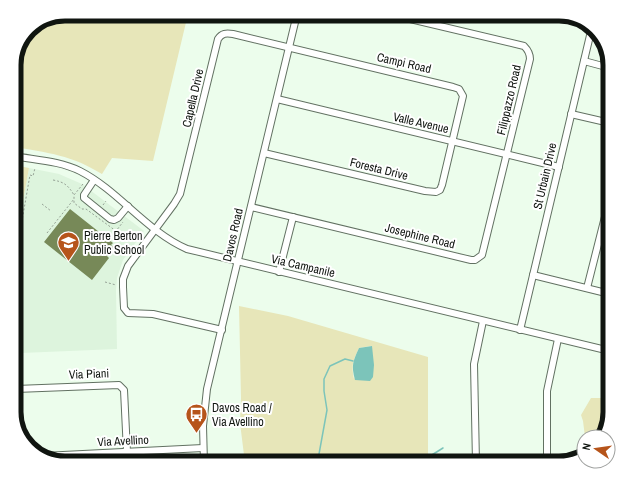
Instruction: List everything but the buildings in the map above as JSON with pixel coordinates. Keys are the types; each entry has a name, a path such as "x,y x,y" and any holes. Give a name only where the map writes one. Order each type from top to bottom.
{"street":[{"name":"Davos Road","path":"204,456 202,426 204,409 296,21"},
{"name":"Filippazzo Road","path":"419,21 524,46 528,50 530,59 507,154"},
{"name":"Capella Drive","path":"156,229 180,194 218,40 221,35 225,33 233,34 290,47"},
{"name":"St Urbain Drive","path":"520,330 590,34"},
{"name":"Campi Road","path":"290,47 459,89 463,96 452,141"},
{"path":"584,61 603,66"},
{"name":"Valle Avenue","path":"277,99 559,167"},
{"path":"571,114 603,121"},
{"name":"Foresta Drive","path":"264,153 436,192 440,190 442,185 452,141"},
{"name":"Josephine Road","path":"251,207 475,260 482,255 507,154"},
{"name":"Via Campanile","path":"21,157 68,167 81,172 94,180 175,243 186,249 603,349"},
{"path":"94,180 84,195 84,198 110,219 114,220 118,218 128,206"},
{"path":"279,272 293,217"},
{"path":"587,288 603,225"},
{"path":"156,229 130,262 126,271 123,287 125,310 131,314 153,314 222,330"},
{"path":"533,275 603,292"},
{"path":"476,456 474,364 483,321"},
{"path":"547,456 546,392 558,339"},
{"name":"Via Piani","path":"21,389 119,385 124,390 127,452"},
{"name":"Via Avellino","path":"58,455 203,448"}],"path":[{"path":"21,227 30,175 33,176 35,168"},
{"path":"53,180 61,181 66,184 74,195"},
{"path":"47,233 74,199"},
{"path":"100,208 106,201"},
{"path":"42,204 51,211"},
{"path":"107,225 116,231 123,222"},
{"path":"105,282 116,285"}],"shaded area":[{"path":"64,21 186,21 153,161 112,158 102,174 70,159 49,153 21,148 22,53 25,45 36,32 51,23"},
{"path":"21,166 29,168 21,212"},
{"name":"Pierre Berton Public School","path":"29,168 59,174 82,184 144,231 123,260 117,278 117,349 21,353 21,212"},
{"path":"239,306 288,316 428,357 428,456 244,456 240,423 241,398","holes":["371,346 372,347 354,379 353,363 359,348"]},
{"path":"591,398 603,398 603,418 600,429 584,429 581,415"}],"water":[{"path":"372,346 374,365 373,377 370,381 355,380 353,363 359,348"}],"waterway":[{"path":"319,456 327,410 324,379 330,366 345,359 353,361"},
{"path":"430,456 443,448"}],"place":[{"name":"Pierre Berton Public School","path":"69,262"},
{"name":"Davos Road / Via Avellino","path":"197,434"}]}
